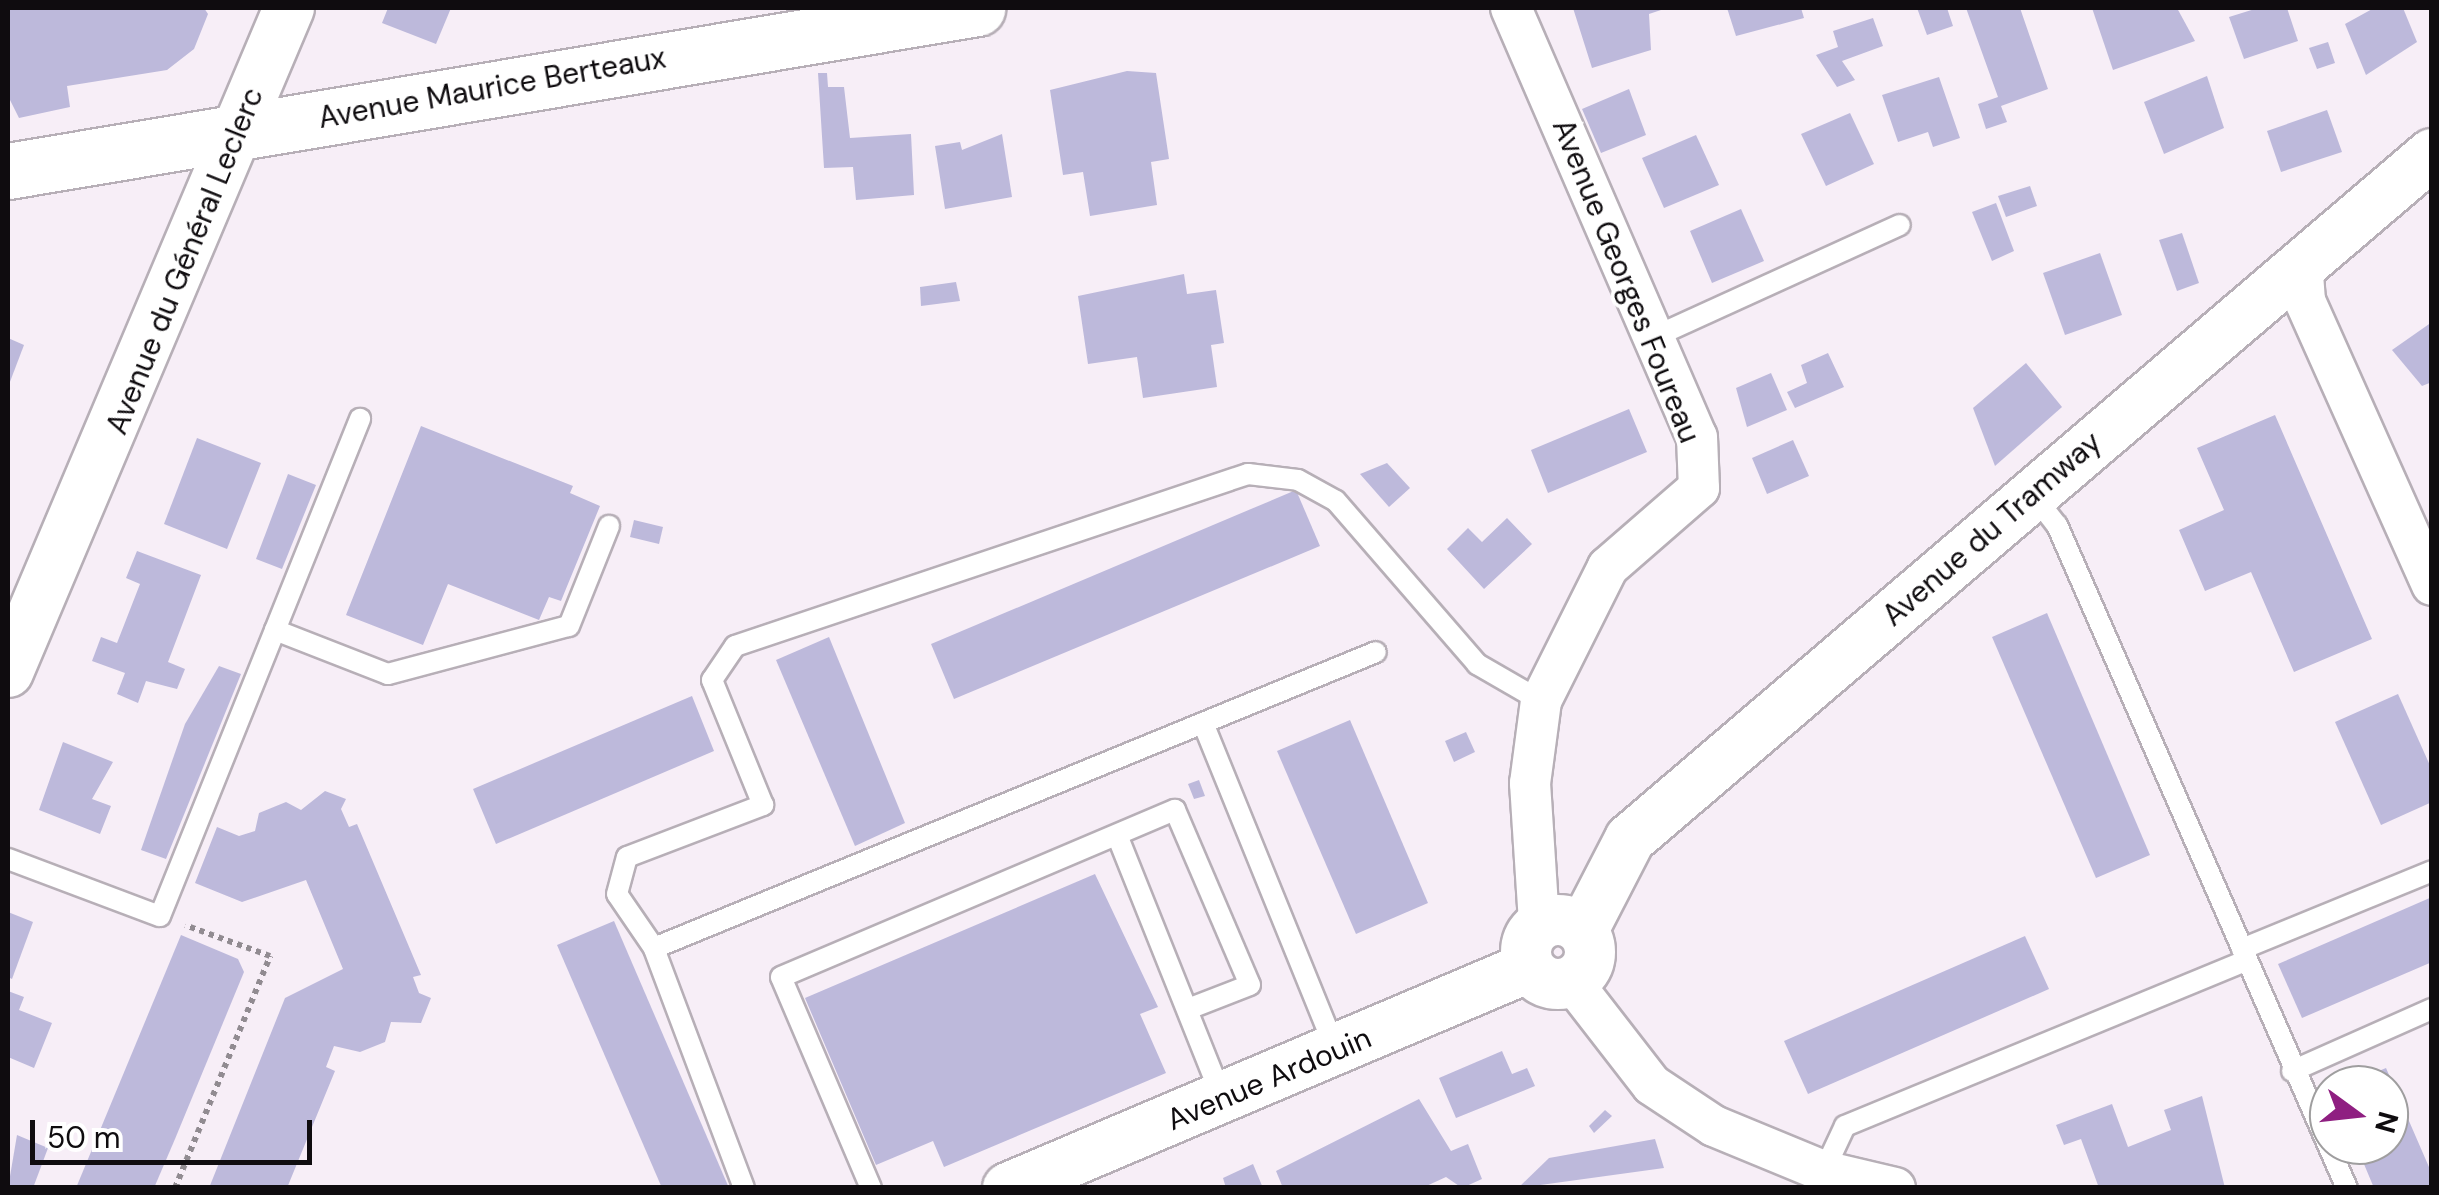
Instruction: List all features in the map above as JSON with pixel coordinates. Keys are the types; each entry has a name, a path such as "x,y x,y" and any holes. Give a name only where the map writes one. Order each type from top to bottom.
{"main road":[{"name":"Avenue Maurice Berteaux","path":"8,172 977,8"}],"street":[{"name":"Avenue du Général Leclerc","path":"8,672 73,510 117,431 223,135 289,8"},
{"name":"Avenue Georges Foureau","path":"1512,8 1697,437 1699,488 1608,567 1541,701 1530,783 1556,951"},
{"name":"Avenue du Tramway","path":"1556,951 1630,840 2302,260 2432,154"},
{"path":"2302,260 2304,301 2431,584"},
{"path":"1556,951 1652,1086 1714,1126 1820,1179 1895,1188"},
{"name":"Avenue Ardouin","path":"1008,1188 1336,1051 1556,951"}],"lane":[{"path":"1654,337 1900,225"},
{"path":"8,859 160,916 360,420"},
{"path":"744,1188 654,948 617,894 628,857 763,804 712,680 735,646 1248,474 1298,480 1336,501 1476,664 1541,701"},
{"path":"2033,494 2057,525 2343,1186"},
{"path":"275,630 388,674 569,626 610,526"},
{"path":"654,948 1376,652"},
{"path":"1203,724 1336,1051"},
{"path":"872,1188 781,977 1175,810 1250,985 1188,1010"},
{"path":"1117,835 1223,1099"},
{"path":"1820,1179 1845,1126 2432,871"},
{"path":"2292,1072 2432,1008"}],"path":[{"path":"160,916 270,956 175,1188"}],"building":[{"path":"9,8 204,8 208,14 194,49 167,70 67,86 70,107 19,118 8,96"},
{"path":"388,8 451,8 436,44 382,23"},
{"path":"1573,8 1667,8 1649,14 1651,50 1592,68"},
{"path":"1727,8 1801,8 1804,18 1736,36"},
{"path":"1917,8 1947,8 1953,26 1927,35"},
{"path":"1966,8 2020,8 2048,89 2001,106 2007,122 1986,129 1978,104 1998,97"},
{"path":"2092,8 2177,8 2195,41 2113,70"},
{"path":"2258,8 2287,8 2298,41 2244,59 2229,17"},
{"path":"2374,8 2403,8 2417,42 2366,75 2345,24"},
{"path":"1873,18 1883,46 1842,61 1855,80 1837,87 1816,55 1838,47 1833,31"},
{"path":"2328,42 2335,63 2317,69 2309,48"},
{"path":"1127,71 1156,73 1169,159 1151,162 1157,205 1090,216 1083,172 1063,175 1050,90"},
{"path":"818,73 827,73 828,87 844,87 850,138 911,134 914,195 856,200 853,167 824,168"},
{"path":"2207,76 2224,128 2164,154 2144,102"},
{"path":"1939,77 1960,138 1933,147 1928,132 1898,142 1882,95"},
{"path":"1629,89 1646,135 1601,153 1582,109"},
{"path":"2327,110 2342,152 2281,172 2267,131"},
{"path":"1850,113 1874,164 1826,186 1801,134"},
{"path":"1002,134 1012,197 945,209 935,146 960,142 962,150"},
{"path":"1696,135 1719,185 1664,208 1642,158"},
{"path":"2030,186 2037,206 2006,217 1998,196"},
{"path":"1996,203 2014,251 1992,261 1972,212"},
{"path":"1741,209 1764,261 1712,283 1690,231"},
{"path":"2182,233 2199,283 2177,291 2159,240"},
{"path":"2100,253 2122,315 2065,335 2043,273"},
{"path":"1184,274 1187,294 1216,290 1224,343 1211,345 1217,387 1143,398 1137,357 1088,364 1078,296"},
{"path":"956,282 960,301 921,306 920,287"},
{"path":"2432,322 2432,382 2422,386 2392,350"},
{"path":"8,338 24,345 8,387"},
{"path":"1828,353 1844,387 1795,408 1787,392 1807,383 1801,365"},
{"path":"2026,363 2062,407 1995,466 1973,408"},
{"path":"1771,373 1787,410 1747,427 1736,388"},
{"path":"1629,409 1647,452 1548,493 1531,450"},
{"path":"2275,415 2372,639 2294,672 2251,572 2205,591 2179,530 2224,510 2197,448"},
{"path":"421,426 573,486 570,493 600,506 561,601 549,597 539,620 448,584 423,645 346,615"},
{"path":"197,438 261,463 227,549 164,524"},
{"path":"1793,440 1809,476 1767,494 1752,458"},
{"path":"1387,463 1410,488 1389,507 1360,474"},
{"path":"288,474 316,485 282,569 256,559"},
{"path":"1296,490 1320,546 954,699 931,644"},
{"path":"1507,518 1532,544 1484,589 1447,549 1468,528 1482,542"},
{"path":"634,520 663,527 659,544 630,537"},
{"path":"137,551 201,575 168,662 185,669 177,689 146,681 138,703 117,694 125,673 92,661 101,637 117,643 140,584 126,578"},
{"path":"2047,613 2150,855 2096,878 1992,637"},
{"path":"829,637 905,823 855,846 776,660"},
{"path":"219,666 241,674 166,859 141,850 185,724"},
{"path":"2398,694 2432,770 2432,802 2381,825 2335,722"},
{"path":"692,696 714,751 496,844 473,789"},
{"path":"1350,720 1428,903 1356,934 1277,751"},
{"path":"1466,732 1475,752 1454,762 1445,741"},
{"path":"63,742 113,762 92,799 111,806 100,834 39,810"},
{"path":"1199,780 1205,796 1194,799 1188,784"},
{"path":"325,791 346,799 341,809 349,827 357,824 421,975 413,977 419,993 431,998 421,1023 391,1022 385,1042 360,1052 334,1046 326,1067 335,1071 287,1188 209,1188 285,998 343,969 306,880 242,902 195,883 217,827 239,836 255,831 259,813 286,802 301,810"},
{"path":"1095,874 1158,1007 1140,1014 1166,1073 944,1167 933,1141 876,1165 805,998"},
{"path":"2432,897 2432,962 2302,1018 2278,964"},
{"path":"8,912 33,922 12,979 8,977"},
{"path":"614,921 729,1188 662,1188 557,945"},
{"path":"181,935 238,959 244,972 175,1139 154,1188 76,1188"},
{"path":"2025,936 2049,989 1808,1094 1784,1041"},
{"path":"8,991 24,997 19,1010 52,1023 34,1068 8,1057"},
{"path":"1502,1051 1512,1074 1527,1068 1535,1086 1456,1118 1439,1078"},
{"path":"2202,1096 2225,1188 2099,1188 2081,1139 2064,1145 2056,1125 2112,1104 2128,1147 2171,1130 2164,1110"},
{"path":"1419,1099 1451,1151 1468,1144 1482,1179 1462,1188 1446,1177 1422,1188 1283,1188 1276,1171"},
{"path":"1605,1110 1612,1116 1594,1133 1589,1126"},
{"path":"2409,1121 2432,1174 2432,1188 2374,1188 2364,1165 2409,1165"},
{"path":"17,1135 48,1148 33,1188 8,1188"},
{"path":"1655,1139 1664,1168 1518,1188 1549,1158"},
{"path":"1253,1164 1263,1188 1226,1188 1223,1178"}]}
